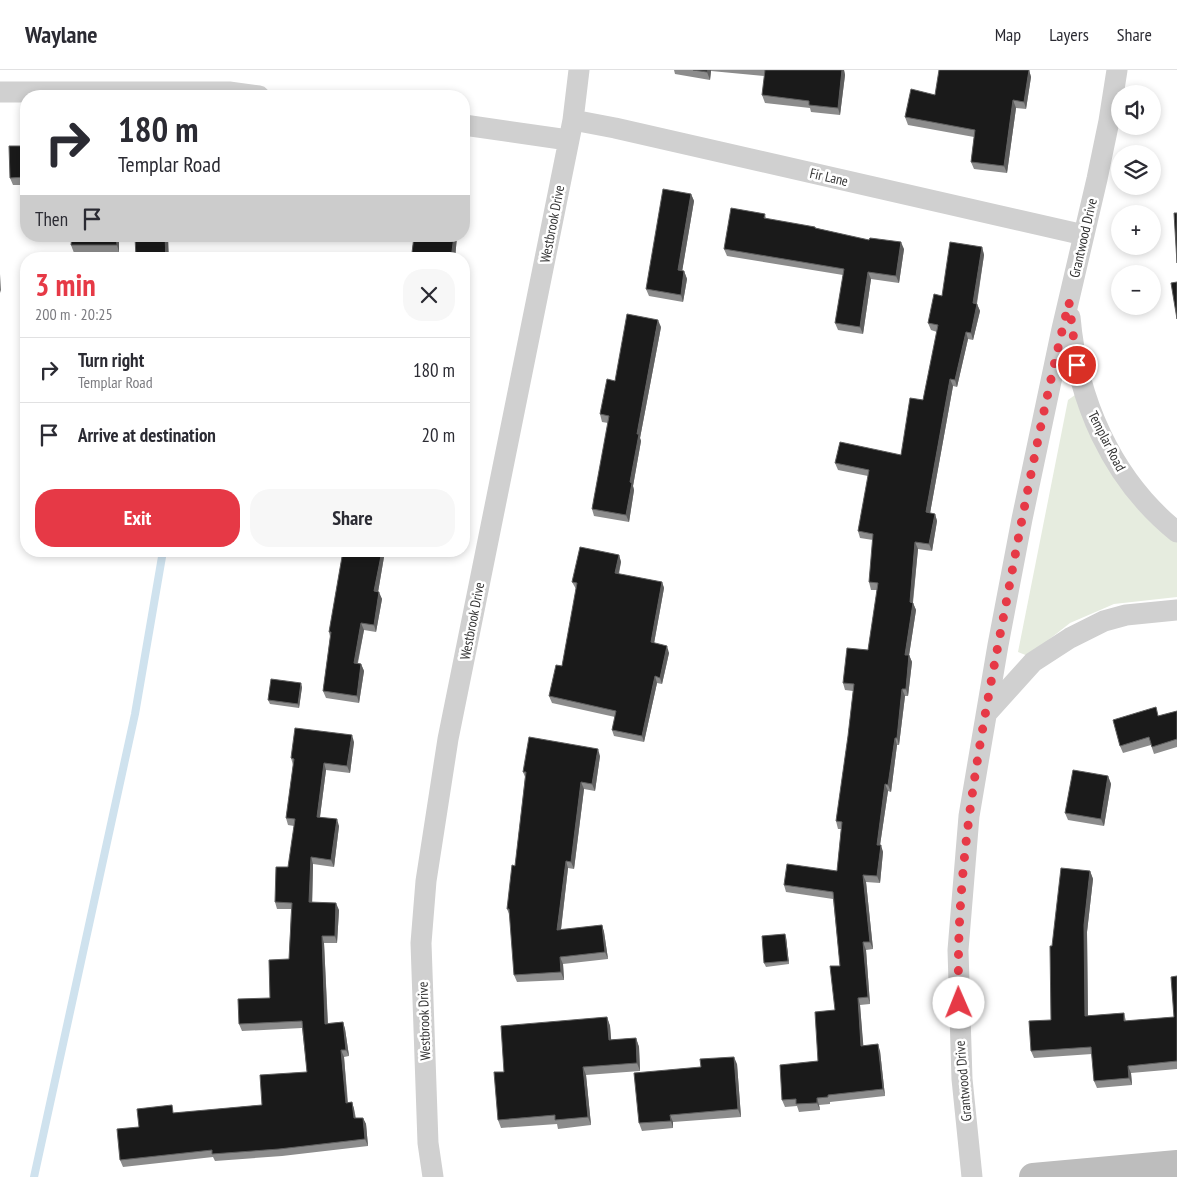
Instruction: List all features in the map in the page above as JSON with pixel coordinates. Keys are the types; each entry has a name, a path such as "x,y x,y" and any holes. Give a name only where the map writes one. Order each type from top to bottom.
{"street":[{"name":"Westbrook Drive","path":"433,1177 428,1143 421,943 426,881 448,739 571,130 579,70"},
{"name":"Grantwood Drive","path":"972,1177 962,1079 958,950 969,816 1024,509 1109,121 1117,70"},
{"path":"0,92 20,92"},
{"name":"Fir Lane","path":"470,125 571,130 615,128 1084,236"},
{"name":"Templar Road","path":"1069,302 1071,329 1079,376 1103,439 1115,461 1142,498 1177,532"},
{"path":"986,715 1033,662 1070,638 1096,625 1126,615 1177,610"},
{"path":"1033,1177 1177,1164"}],"shaded area":[{"path":"1075,395 1177,542 1177,597 1114,604 1070,623 1028,656 1018,652 1068,400"}],"building":[{"path":"765,70 842,70 838,108 809,105 809,101 762,95"},
{"path":"939,70 1029,70 1024,102 1013,100 1004,166 971,162 975,130 905,117 911,89 935,95"},
{"path":"9,146 20,146 20,177 10,178"},
{"path":"663,189 691,194 678,270 684,271 681,295 646,289"},
{"path":"731,208 765,214 764,218 815,227 869,240 870,238 901,242 896,276 868,272 860,327 835,323 844,269 724,249"},
{"path":"1174,213 1177,213 1177,263"},
{"path":"71,242 117,242 117,245 71,245"},
{"path":"135,242 165,242 166,252 136,252"},
{"path":"413,242 453,242 452,252 412,252"},
{"path":"950,242 982,247 973,303 977,304 971,333 966,332 955,380 950,379 926,512 935,514 929,544 915,542 910,602 913,603 905,655 909,655 906,689 902,689 897,738 895,738 888,785 885,784 877,845 881,845 877,876 863,875 870,942 863,942 868,997 858,998 861,1046 878,1044 883,1089 828,1095 828,1097 817,1098 817,1103 796,1104 796,1099 782,1100 780,1065 818,1061 815,1012 835,1010 830,966 840,966 833,892 784,885 787,864 837,871 842,822 836,821 854,684 843,683 847,648 868,650 878,583 869,582 873,534 858,531 869,470 835,463 840,442 901,455 910,398 923,400 938,325 928,323 934,294 942,296"},
{"path":"1177,282 1177,319 1171,283"},
{"path":"627,314 658,320 637,434 639,434 626,515 592,509 609,416 600,414 607,379 615,381"},
{"path":"580,547 619,555 615,573 662,582 651,642 667,646 660,678 655,676 642,736 612,730 616,711 549,696 556,665 562,666 577,583 572,582"},
{"path":"342,557 381,557 374,591 379,592 374,625 361,623 354,663 361,664 357,696 323,691 331,632 329,632"},
{"path":"271,679 301,683 298,704 268,700"},
{"path":"1156,707 1158,716 1177,711 1177,739 1152,747 1149,737 1120,746 1113,720"},
{"path":"295,728 352,735 347,766 324,763 317,817 337,819 331,860 311,857 309,902 336,903 335,936 322,936 325,1024 343,1022 346,1050 341,1050 346,1103 352,1102 354,1118 363,1118 365,1139 279,1149 212,1154 212,1150 120,1160 117,1129 139,1127 137,1109 172,1105 173,1113 262,1105 260,1075 307,1072 302,1021 239,1024 238,999 270,998 269,960 289,959 292,903 275,902 276,867 288,867 295,819 286,818 294,759 291,758"},
{"path":"529,737 598,749 592,784 581,782 571,862 566,861 557,930 602,925 605,952 560,957 561,972 514,975 509,909 507,909 512,865 515,866 526,772 523,772"},
{"path":"1073,770 1108,776 1101,819 1065,813"},
{"path":"1061,868 1090,871 1084,925 1085,1016 1124,1013 1124,1021 1174,1017 1171,977 1177,976 1177,1061 1128,1066 1129,1078 1094,1081 1091,1047 1031,1051 1029,1021 1051,1020 1050,946 1052,946"},
{"path":"785,934 788,961 764,963 762,936"},
{"path":"607,1017 609,1040 636,1038 637,1063 583,1067 588,1117 555,1120 555,1115 498,1120 494,1072 504,1072 501,1026"},
{"path":"734,1057 738,1109 670,1115 671,1121 639,1123 634,1073 701,1067 700,1059"}],"waterway":[{"path":"34,1177 135,714 162,557"}],"route":[{"path":"959,1003 958,950 969,816 998,645 1019,537 1069,302 1077,365"}]}
